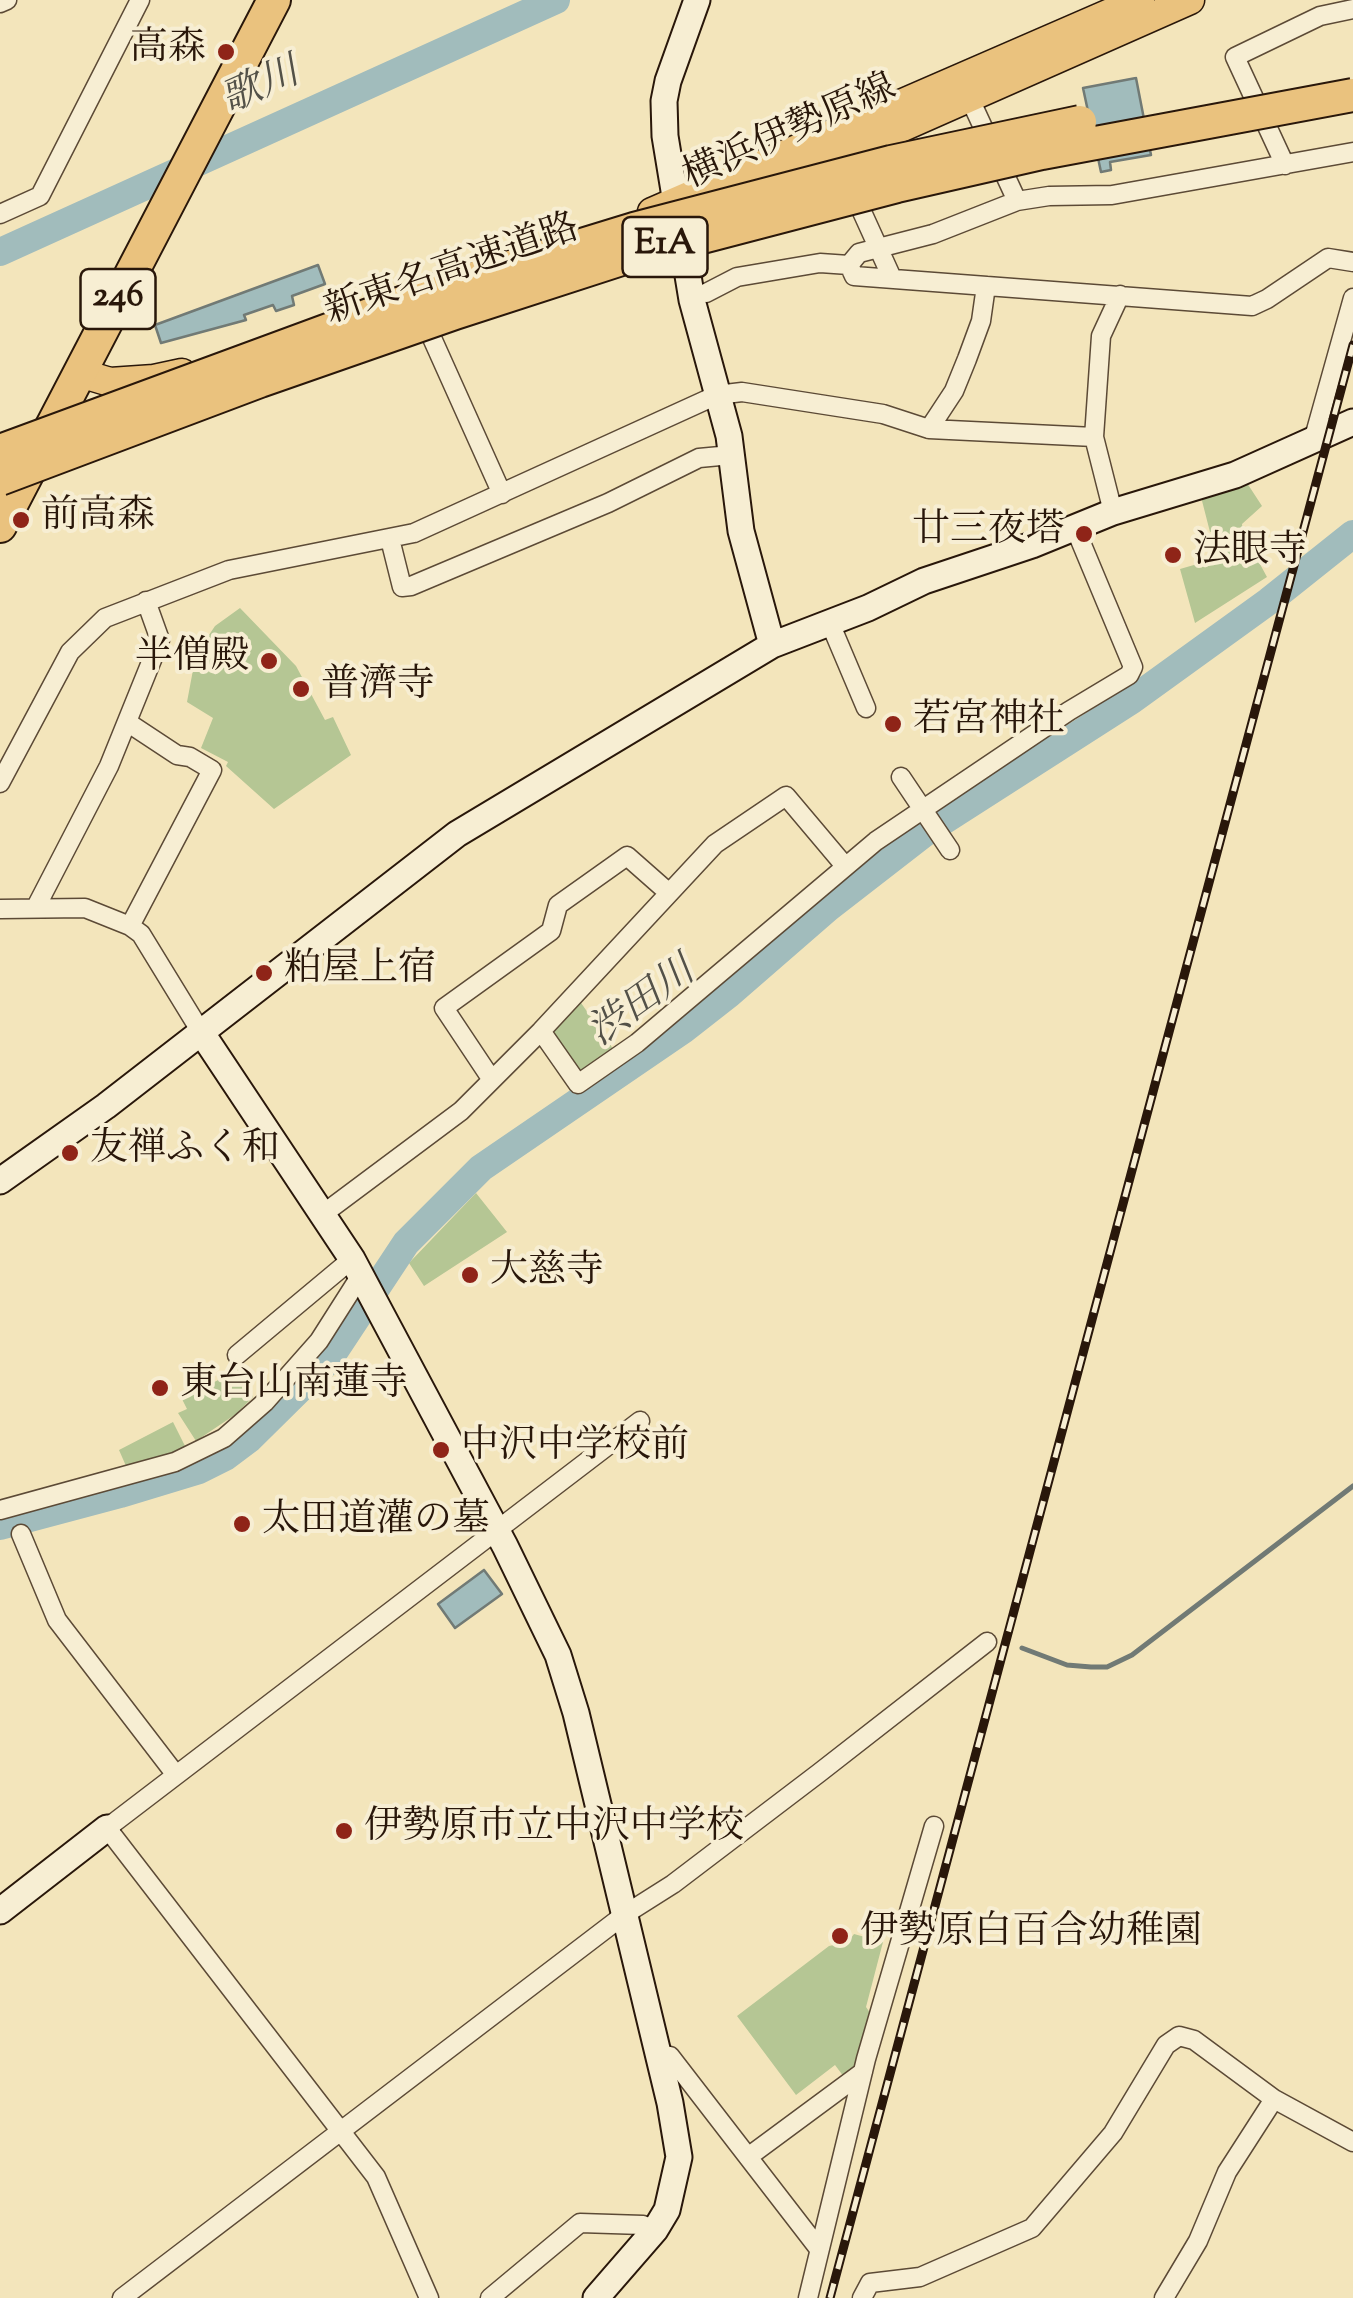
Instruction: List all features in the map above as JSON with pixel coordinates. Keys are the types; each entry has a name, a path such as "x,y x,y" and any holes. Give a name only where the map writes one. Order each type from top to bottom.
{"highway":[{"name":"246","path":"0,526 274,0"},
{"name":"新東名高速道路","path":"0,451 428,294 634,228 910,158 1353,72"},
{"name":"新東名高速道路","path":"0,479 260,381 637,254 880,190 1042,153 1353,95"}],"main road":[{"name":"横浜伊勢原線","path":"74,385 98,404 155,400 254,377 423,318 677,214 1140,0"},
{"name":"横浜伊勢原線","path":"74,385 154,379 248,359 677,214 836,156 1190,0"}],"street":[{"path":"0,3 7,0"},
{"path":"0,214 40,196 140,0"},
{"path":"697,0 664,101 665,136 698,329 731,454 741,531 772,645"},
{"path":"1285,165 1235,57 1320,16 1353,9"},
{"path":"969,97 1017,201"},
{"path":"849,266 854,255 934,234 1017,201 1049,196 1101,197 1353,152"},
{"path":"836,156 892,278"},
{"path":"849,266 854,276 1252,306 1328,258 1353,262"},
{"path":"706,293 747,275 820,264 849,266"},
{"path":"929,429 960,375 982,320 986,286"},
{"path":"1113,512 1094,437 1101,336 1120,296"},
{"path":"1313,440 1353,298"},
{"path":"423,318 502,494"},
{"path":"0,783 79,641 105,618 229,570 414,533 717,395 742,392 883,414 929,429 1094,437"},
{"path":"0,1182 106,1106 457,834 772,645 924,581 1113,512 1235,475 1353,422"},
{"path":"390,538 402,586 411,586 608,503 699,458 731,454"},
{"path":"541,1031 578,1084 703,989 844,866 1069,711 1129,675 1133,667 1075,528"},
{"path":"36,907 110,766 160,640 146,601"},
{"path":"830,623 866,708"},
{"path":"127,722 177,755 190,757 212,770 130,926"},
{"path":"901,777 950,850"},
{"path":"322,1214 461,1112 715,844 786,796 844,866"},
{"path":"492,1080 444,1008 550,931 558,904 627,856 669,893"},
{"path":"0,908 85,908 141,934 359,1272 558,1656 576,1713 676,2125 679,2157 673,2194 655,2230 596,2298"},
{"path":"236,1355 359,1272"},
{"path":"9,1509 175,1462 224,1438 265,1402 308,1354 359,1272"},
{"path":"0,1911 640,1421"},
{"path":"21,1534 57,1620 176,1775"},
{"path":"122,2298 624,1914 673,1884 987,1642"},
{"path":"810,2298 863,2072 934,1826"},
{"path":"108,1828 376,2177 429,2298"},
{"path":"862,2298 870,2283 920,2277 1032,2228 1113,2132 1166,2045 1180,2036 1194,2040 1274,2099 1353,2142"},
{"path":"658,2055 670,2056 819,2249"},
{"path":"748,2157 863,2072"},
{"path":"1164,2298 1198,2242 1227,2172 1274,2099"},
{"path":"490,2298 580,2223 643,2225 655,2230"}],"green space":[{"path":"1247,483 1262,506 1242,524 1243,533 1267,577 1195,623 1180,569 1225,556 1216,530 1210,532 1200,493"},
{"path":"240,608 296,666 325,720 333,717 351,755 274,809 226,766 228,762 201,748 213,718 187,702 203,644 215,626"},
{"path":"579,1000 616,1053 577,1074 549,1031"},
{"path":"476,1193 507,1232 424,1286 409,1263"},
{"path":"241,1368 253,1397 236,1414 196,1441 178,1413 187,1409 182,1399"},
{"path":"173,1422 185,1446 165,1456 126,1466 119,1450"},
{"path":"854,1934 883,1942 866,2007 873,2017 859,2065 844,2077 835,2065 796,2095 737,2016 829,1946 848,1942"}],"water":[{"path":"1136,78 1151,155 1110,162 1111,170 1101,172 1083,88"},
{"path":"318,265 325,284 292,296 294,305 276,311 273,305 244,315 246,320 161,343 155,325"},
{"path":"484,1570 502,1594 455,1628 438,1604"}],"waterway":[{"name":"歌川","path":"0,252 556,0"},
{"name":"渋田川","path":"0,1526 199,1470 225,1457 249,1439 328,1361 406,1243 481,1168 683,1030 926,832 1132,700 1269,601 1353,534"},
{"path":"1022,1648 1067,1665 1091,1667 1107,1667 1132,1655 1353,1486"}],"railway":[{"path":"830,2298 1353,345"}],"place":[{"name":"高森","path":"226,52"},
{"name":"前高森","path":"21,520"},
{"name":"廿三夜塔","path":"1084,534"},
{"name":"法眼寺","path":"1173,555"},
{"name":"半僧殿","path":"269,661"},
{"name":"普濟寺","path":"301,689"},
{"name":"若宮神社","path":"893,724"},
{"name":"粕屋上宿","path":"264,973"},
{"name":"友禅ふく和","path":"70,1153"},
{"name":"大慈寺","path":"470,1275"},
{"name":"東台山南蓮寺","path":"160,1388"},
{"name":"中沢中学校前","path":"441,1450"},
{"name":"太田道灌の墓","path":"242,1524"},
{"name":"伊勢原市立中沢中学校","path":"344,1831"},
{"name":"伊勢原白百合幼稚園","path":"840,1936"}]}
